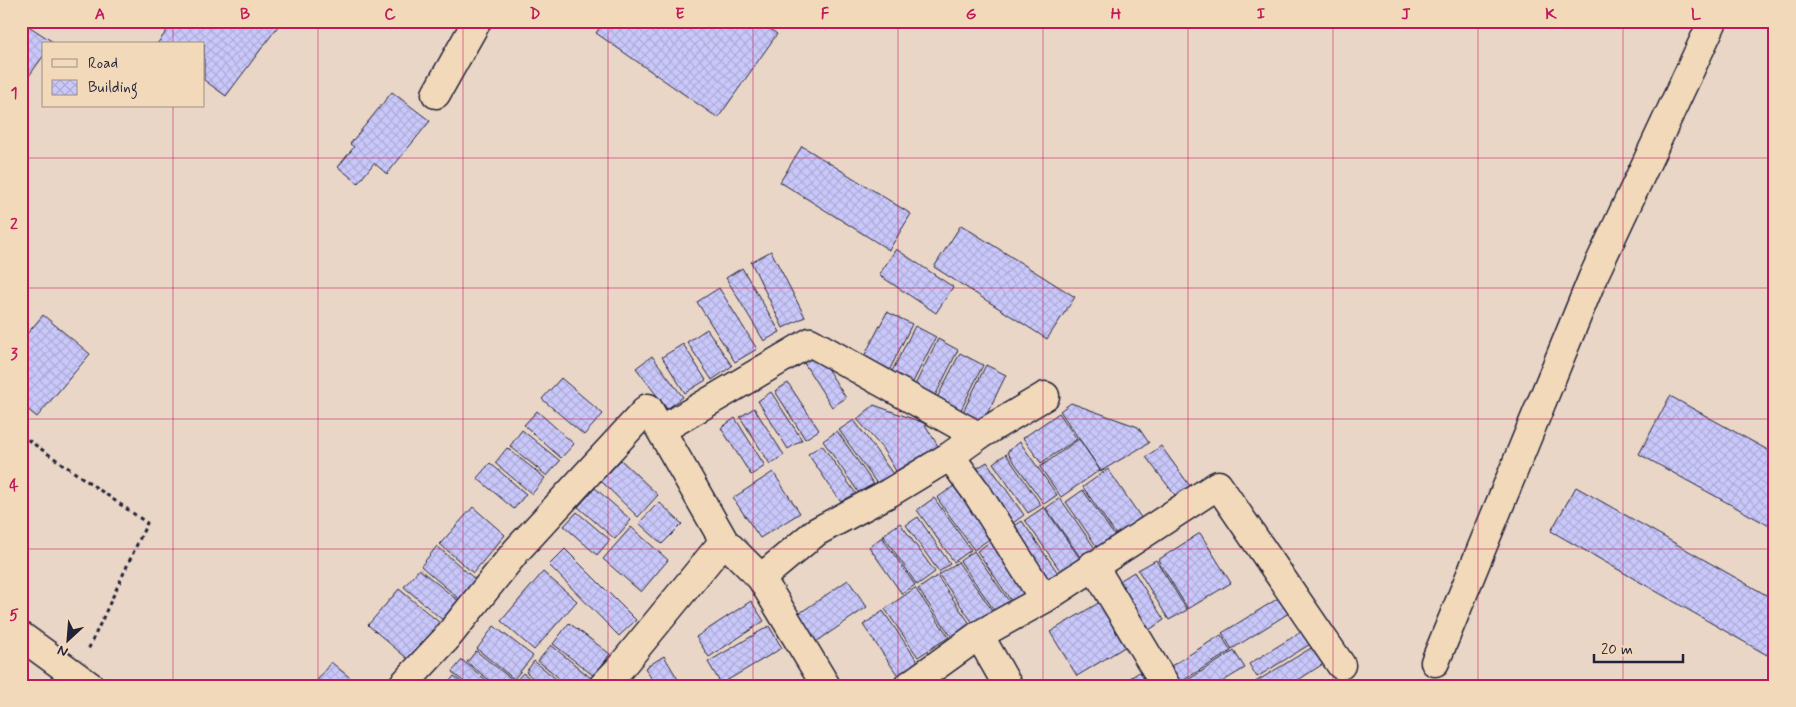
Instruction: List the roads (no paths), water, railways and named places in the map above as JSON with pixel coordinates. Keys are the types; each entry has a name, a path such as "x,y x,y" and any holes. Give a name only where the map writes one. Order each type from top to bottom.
{"street":[{"path":"436,94 478,21"},
{"path":"1435,662 1593,278 1713,21"},
{"path":"661,430 810,342 978,436"},
{"path":"761,578 816,532 889,493 1045,396"},
{"path":"402,686 445,640 517,550 648,408 724,540 761,578 826,686"},
{"path":"950,456 977,494 1044,599"},
{"path":"908,686 979,635 1044,599 1093,565 1218,485 1341,665"},
{"path":"617,680 724,540"},
{"path":"1093,565 1166,686"},
{"path":"979,635 1008,686"},
{"path":"21,636 83,681"}]}
